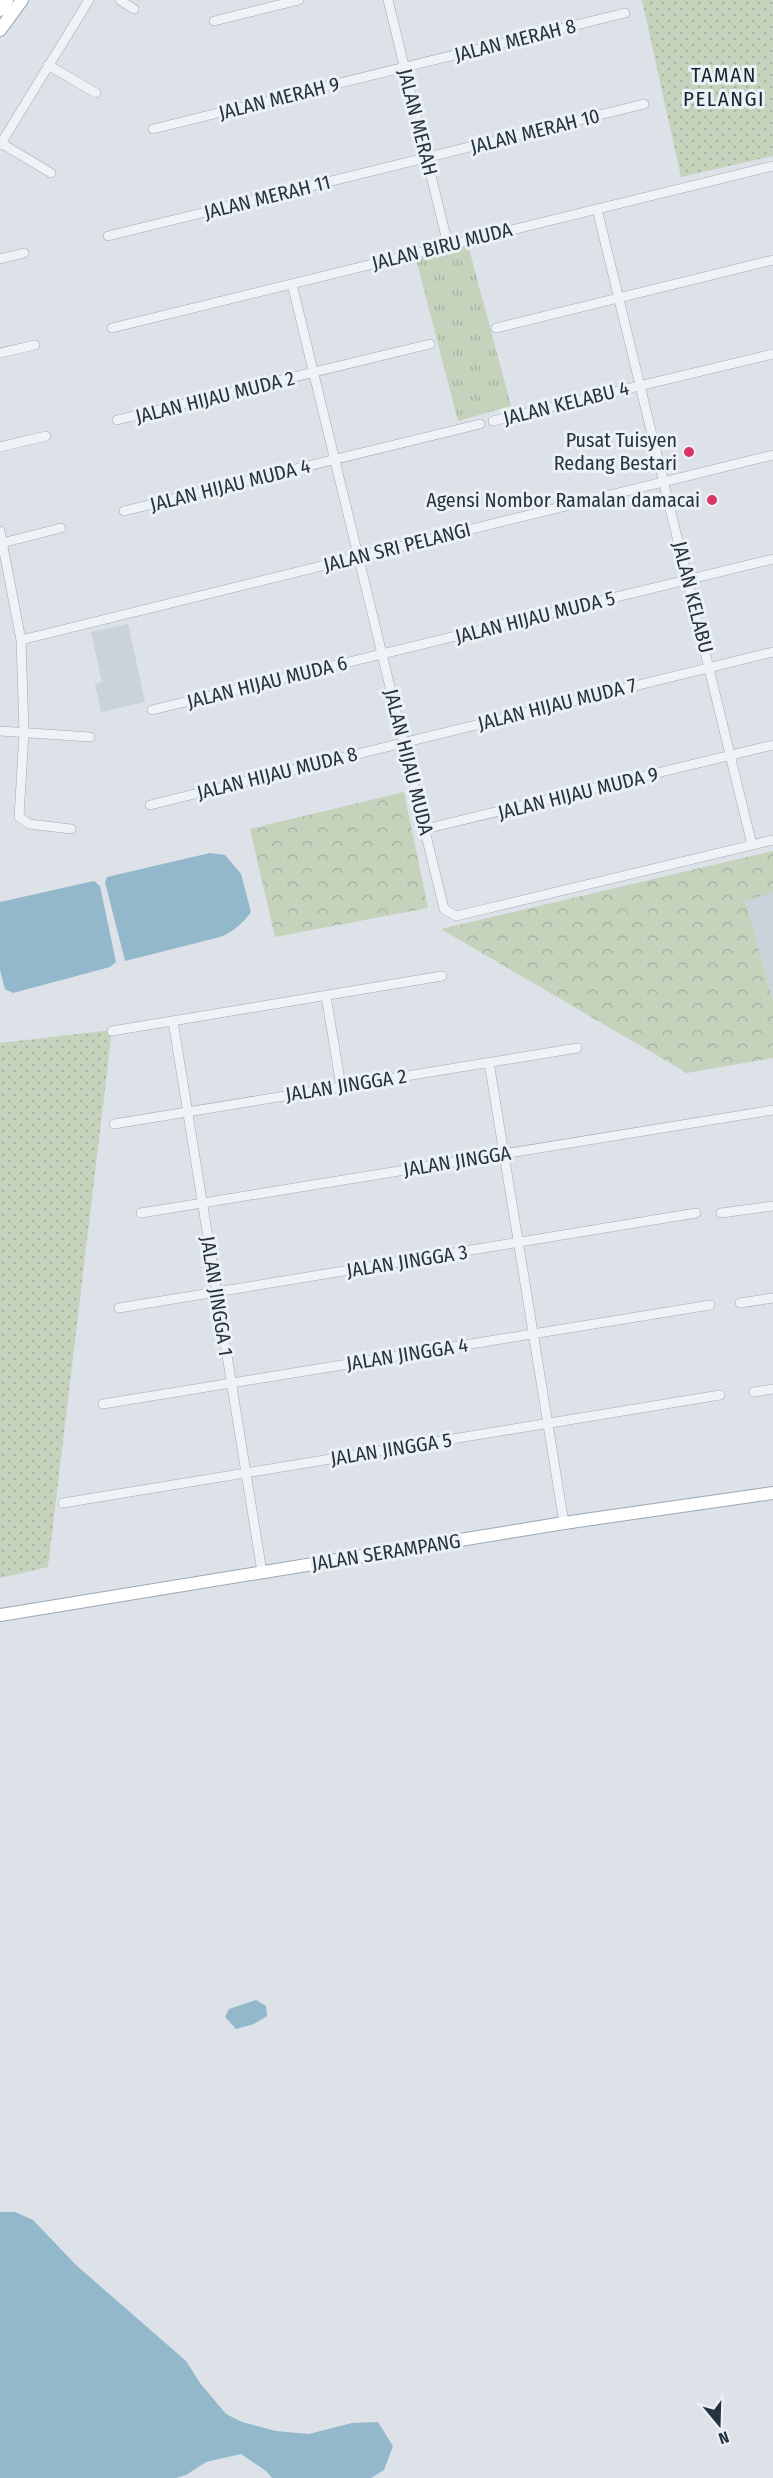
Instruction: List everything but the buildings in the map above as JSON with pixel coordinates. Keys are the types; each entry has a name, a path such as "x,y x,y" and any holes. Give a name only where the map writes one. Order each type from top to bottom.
{"highway":[{"path":"0,9 6,0"}],"main road":[{"path":"0,24 16,0"},
{"path":"0,30 22,0"},
{"name":"JALAN SERAMPANG","path":"0,1615 564,1523 773,1493"}],"street":[{"path":"51,173 0,144 89,0"},
{"path":"120,0 134,9"},
{"path":"214,21 299,0"},
{"name":"JALAN MERAH","path":"388,0 448,245"},
{"name":"JALAN MERAH 8","path":"404,67 625,13"},
{"path":"48,65 96,93"},
{"name":"JALAN MERAH 9","path":"153,129 404,67"},
{"name":"JALAN MERAH 10","path":"427,158 644,104"},
{"name":"JALAN MERAH 11","path":"108,236 427,158"},
{"name":"JALAN BIRU MUDA","path":"112,328 773,166"},
{"name":"JALAN KELABU","path":"597,209 752,845"},
{"path":"0,259 24,253"},
{"path":"496,328 773,260"},
{"name":"JALAN HIJAU MUDA","path":"291,284 442,904 448,913 456,916 773,840"},
{"name":"JALAN HIJAU MUDA 2","path":"117,420 430,344"},
{"path":"0,353 35,345"},
{"name":"JALAN KELABU 4","path":"493,421 773,354"},
{"name":"JALAN HIJAU MUDA 4","path":"124,511 480,424"},
{"path":"0,447 46,436"},
{"name":"JALAN SRI PELANGI","path":"21,640 773,455"},
{"path":"2,543 61,528"},
{"path":"0,531 21,640 24,732 19,817 29,825 71,830"},
{"name":"JALAN HIJAU MUDA 5","path":"382,654 773,560"},
{"name":"JALAN HIJAU MUDA 7","path":"404,741 773,652"},
{"name":"JALAN HIJAU MUDA 6","path":"152,710 382,654"},
{"path":"0,731 90,737"},
{"name":"JALAN HIJAU MUDA 8","path":"150,805 404,741"},
{"name":"JALAN HIJAU MUDA 9","path":"425,829 773,746"},
{"path":"112,1031 442,976"},
{"path":"326,996 341,1086"},
{"name":"JALAN JINGGA 1","path":"173,1021 262,1572"},
{"name":"JALAN JINGGA 2","path":"114,1124 577,1048"},
{"path":"489,1062 564,1523"},
{"name":"JALAN JINGGA","path":"141,1213 773,1110"},
{"path":"722,1213 773,1206"},
{"name":"JALAN JINGGA 3","path":"119,1308 696,1213"},
{"path":"740,1303 773,1298"},
{"name":"JALAN JINGGA 4","path":"103,1404 710,1305"},
{"path":"754,1392 773,1389"},
{"name":"JALAN JINGGA 5","path":"63,1503 720,1395"}],"shaded area":[{"path":"128,624 145,702 101,712 95,684 102,682 91,632"},
{"path":"773,851 773,1001 745,901"}],"green space":[{"path":"642,0 773,0 773,156 681,177"},
{"path":"468,245 511,406 458,421 416,259"},
{"path":"404,792 428,908 275,937 250,829"},
{"path":"773,851 773,892 745,901 773,1001 773,1058 687,1073 441,929"},
{"path":"112,1030 48,1567 0,1578 0,1043"}],"water":[{"path":"210,853 225,855 241,874 251,912 248,916 233,930 220,937 125,961 105,882 107,877"},
{"path":"94,881 100,886 116,962 110,967 13,993 5,989 0,970 0,902"},
{"path":"256,2000 266,2006 267,2016 254,2024 236,2029 225,2017 229,2009"},
{"path":"0,2212 15,2212 33,2220 76,2265 186,2361 200,2383 226,2414 242,2422 276,2431 309,2434 352,2423 378,2422 393,2446 384,2470 371,2478 272,2478 266,2471 241,2454 206,2462 186,2475 176,2478 0,2478"}],"place":[{"name":"Pusat Tuisyen Redang Bestari","path":"689,452"},
{"name":"Agensi Nombor Ramalan damacai","path":"712,500"}],"district":[{"name":"TAMAN PELANGI","path":"724,87"}]}
